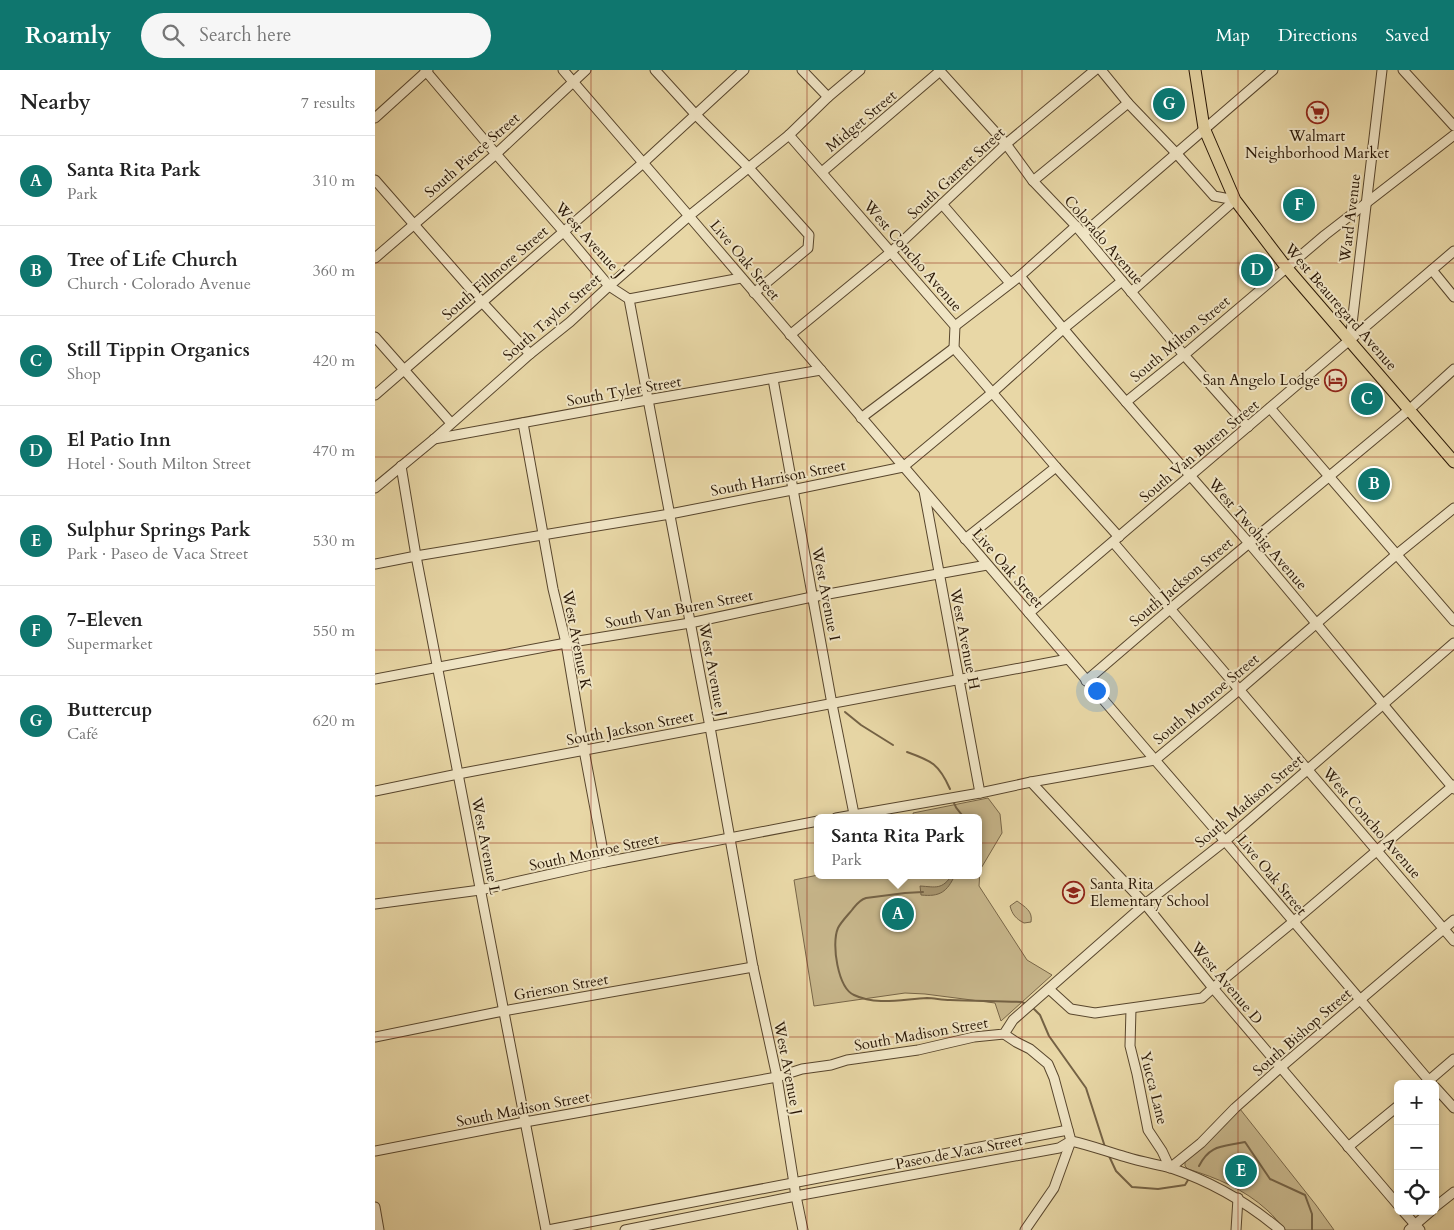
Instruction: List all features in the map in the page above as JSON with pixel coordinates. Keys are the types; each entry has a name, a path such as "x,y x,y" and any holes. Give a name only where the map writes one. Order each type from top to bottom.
{"main road":[{"name":"West Beauregard Avenue","path":"1195,70 1204,128 1235,200 1286,267 1454,462"}],"street":[{"path":"375,118 426,70"},
{"name":"West Avenue J","path":"426,70 495,154 609,286 629,299 710,726 753,967 777,1077 793,1183 803,1230"},
{"name":"Live Oak Street","path":"563,70 1361,1000 1427,1080"},
{"name":"South Pierce Street","path":"375,258 495,154 586,70"},
{"path":"655,70 696,115 748,167 809,235 808,248 754,293"},
{"name":"South Fillmore Street","path":"375,395 643,163 744,70"},
{"path":"801,70 828,97"},
{"name":"South Taylor Street","path":"375,488 433,440 530,354 570,322 689,216 789,135 828,97 861,70"},
{"name":"South Garrett Street","path":"790,335 891,252 1006,144 1095,70"},
{"path":"1101,70 1128,103 1214,196 1235,200"},
{"name":"Ward Avenue","path":"1350,340 1382,70"},
{"path":"1403,70 1454,126"},
{"name":"Colorado Avenue","path":"940,71 1006,144 1033,181 1083,234 1184,355 1248,427"},
{"name":"Midget Street","path":"822,172 940,71"},
{"path":"1083,234 1272,71"},
{"path":"1033,181 1128,103"},
{"name":"West Concho Avenue","path":"789,135 955,326 954,348 1116,539 1170,609 1454,941"},
{"name":"South Milton Street","path":"1126,402 1286,267 1366,202 1454,135"},
{"path":"375,180 530,354"},
{"path":"1131,292 1235,200"},
{"path":"943,204 1010,283"},
{"path":"955,326 1020,276 1076,226"},
{"name":"South Van Buren Street","path":"1029,613 1454,251"},
{"path":"1432,270 1454,297"},
{"name":"West Twohig Avenue","path":"1020,276 1063,329 1249,543 1453,787"},
{"path":"629,299 741,278"},
{"name":"South Harrison Street","path":"375,564 670,514 903,467 1063,329 1122,281"},
{"path":"375,337 451,423"},
{"path":"861,418 954,348"},
{"name":"South Tyler Street","path":"433,440 821,370"},
{"name":"South Jackson Street","path":"1086,681 1454,370"},
{"name":"West Avenue I","path":"773,378 832,704 855,814"},
{"path":"1270,408 1454,621"},
{"name":"West Avenue K","path":"523,423 553,589 566,644 583,750 605,862"},
{"name":"West Avenue L","path":"401,466 416,556 547,1230"},
{"path":"965,539 1055,467"},
{"name":"West Avenue H","path":"923,490 980,793"},
{"name":"South Monroe Street","path":"855,814 1155,760 1454,508"},
{"name":"South Van Buren Street","path":"375,679 690,623 812,597 987,565"},
{"name":"South Madison Street","path":"375,1151 777,1077 802,1069 831,1065 847,1060 918,1050 974,1037 1004,1034 1013,1020 1145,904 1225,841 1454,643"},
{"name":"South Jackson Street","path":"375,791 1068,659"},
{"name":"West Avenue D","path":"1031,782 1145,904 1213,988 1394,1200"},
{"path":"1049,989 1071,1009 1095,1013 1202,998 1453,787"},
{"name":"South Monroe Street","path":"375,904 480,890 605,862 814,822"},
{"name":"South Bishop Street","path":"1170,1168 1201,1143 1235,1108 1281,1067 1454,920"},
{"name":"Grierson Street","path":"375,1037 503,1011 753,967"},
{"name":"Yucca Lane","path":"1131,1009 1130,1046 1148,1130 1162,1151 1170,1168"},
{"path":"1004,1034 1030,1049 1048,1064 1055,1078 1071,1141 1054,1188 1025,1230"},
{"path":"1434,1080 1454,1059"},
{"name":"Live Oak Street","path":"1439,1093 1454,1108"},
{"path":"1348,1147 1394,1109"},
{"name":"Paseo de Vaca Street","path":"547,1230 1068,1130"},
{"path":"1071,1141 1088,1144 1129,1158 1170,1168 1215,1185 1260,1213 1280,1230"},
{"name":"Paseo de Vaca Street","path":"625,1230 796,1196 1059,1148 1071,1141"},
{"path":"1439,1204 1454,1192"},
{"path":"1236,1230 1237,1198"},
{"path":"375,1207 379,1230"},
{"path":"1406,1215 1414,1228 1427,1215"}],"shaded area":[{"path":"988,798 1000,814 1002,833 982,867 982,814 913,813"},
{"path":"814,876 814,879 979,879 979,886 1027,960 1052,975 1001,1021 995,1003 925,994 905,993 814,1006 794,880"},
{"path":"953,879 949,886 942,892 933,895 921,895 920,886 935,887 942,885"},
{"path":"1017,901 1030,912 1031,922 1024,923 1013,914 1010,906"},
{"path":"1240,1109 1334,1230 1285,1230 1270,1212 1249,1196 1230,1185 1188,1169 1185,1166 1185,1159 1209,1141"}],"waterway":[{"path":"845,712 861,725 893,745"},
{"path":"907,752 934,764 950,789"},
{"path":"954,803 961,814"},
{"path":"923,892 866,898 858,903 842,921 838,928 835,944 837,965 848,991 863,998 881,1001 927,998 1022,1002 1026,1004"},
{"path":"1032,1007 1040,1015 1049,1036 1086,1088 1105,1147"},
{"path":"1199,1166 1203,1159 1213,1150 1245,1142 1270,1179 1305,1195 1312,1214 1312,1230"},
{"path":"1109,1156 1116,1171 1132,1187 1158,1189 1185,1185 1188,1180"}],"place":[{"name":"Buttercup","path":"1169,104"},
{"name":"Walmart Neighborhood Market","path":"1317,113"},
{"name":"7-Eleven","path":"1299,205"},
{"name":"El Patio Inn","path":"1257,270"},
{"name":"San Angelo Lodge","path":"1336,380"},
{"name":"Still Tippin Organics","path":"1367,399"},
{"name":"Tree of Life Church","path":"1374,484"},
{"name":"Santa Rita Elementary School","path":"1074,893"},
{"name":"Santa Rita Park","path":"898,914"},
{"name":"Sulphur Springs Park","path":"1241,1171"}]}
